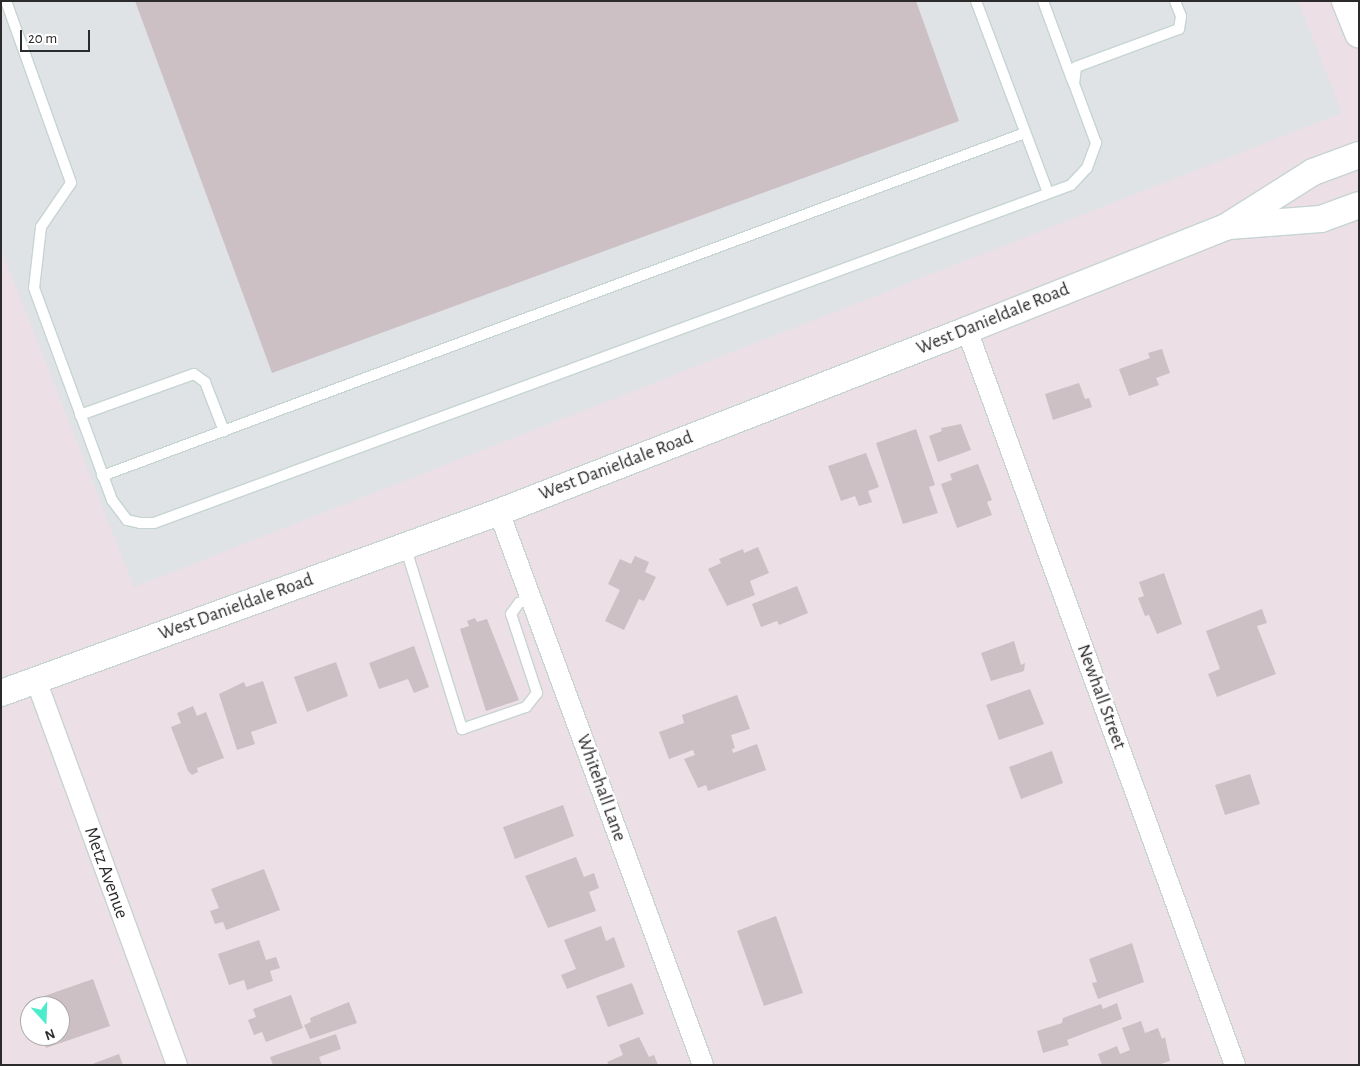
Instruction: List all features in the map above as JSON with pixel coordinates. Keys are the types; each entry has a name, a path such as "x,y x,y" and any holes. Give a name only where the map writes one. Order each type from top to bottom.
{"main road":[{"path":"1346,1 1359,34"}],"street":[{"name":"West Danieldale Road","path":"1,693 499,512 968,330 1226,227 1313,172 1359,155"},
{"name":"West Danieldale Road","path":"1226,227 1321,219 1359,204"},
{"name":"Newhall Street","path":"968,330 1235,1065"},
{"name":"Whitehall Lane","path":"499,512 703,1065"},
{"name":"Metz Avenue","path":"36,680 177,1065"}],"lane":[{"path":"6,1 71,183 41,227 34,288 102,476 118,512 127,520 154,523 1071,185 1087,168 1096,144 1042,1"},
{"path":"976,1 1048,194"},
{"path":"1074,84 1076,66 1179,29 1181,16 1175,1"},
{"path":"102,476 1026,133"},
{"path":"80,416 194,374 205,382 224,431"},
{"path":"405,546 462,729 526,707 538,693 511,614 520,603 531,598"}],"shaded area":[{"path":"1,1 1298,1 1342,113 134,587 1,249"}],"building":[{"path":"135,1 916,1 959,121 272,373"},
{"path":"1162,349 1170,373 1156,378 1159,385 1129,396 1119,369 1150,358 1148,353"},
{"path":"1079,383 1085,399 1089,398 1092,407 1053,420 1045,394"},
{"path":"961,424 971,450 938,462 929,436 942,431 941,428"},
{"path":"916,429 935,485 929,487 938,513 903,524 876,443"},
{"path":"866,453 879,487 868,491 872,502 859,506 855,496 841,501 828,466"},
{"path":"978,464 992,500 987,502 992,515 957,528 941,484 952,480 950,474"},
{"path":"758,547 769,573 750,581 755,595 727,606 708,569 721,563 719,559 743,549 744,553"},
{"path":"635,556 649,562 645,572 656,577 644,601 639,599 624,630 605,621 620,590 608,584 620,559 631,564"},
{"path":"1164,573 1182,624 1157,634 1149,615 1145,616 1138,598 1144,596 1139,582"},
{"path":"797,586 808,613 779,625 777,621 761,627 752,604"},
{"path":"1262,609 1267,623 1257,626 1276,674 1217,697 1208,674 1220,669 1206,631"},
{"path":"475,618 477,622 487,619 519,700 486,711 460,629 469,626 467,621"},
{"path":"1014,641 1021,665 1025,663 1024,671 991,681 981,653"},
{"path":"414,646 429,687 414,693 408,679 379,689 369,663"},
{"path":"336,662 348,696 307,712 294,677"},
{"path":"263,681 277,723 251,732 255,744 237,750 219,694 244,682 246,687"},
{"path":"1030,689 1044,724 999,740 986,705"},
{"path":"737,695 750,729 731,735 735,748 732,749 733,753 757,744 766,770 708,791 706,785 698,788 684,759 695,755 693,750 669,759 659,732 684,723 682,715"},
{"path":"193,706 197,716 206,712 224,758 197,768 198,772 192,775 188,771 171,727 181,723 177,713"},
{"path":"1052,751 1063,783 1021,799 1009,767"},
{"path":"1250,774 1260,804 1225,815 1215,785"},
{"path":"563,805 574,836 515,859 503,827"},
{"path":"576,857 584,877 594,873 599,888 589,892 596,911 548,928 525,876"},
{"path":"264,869 280,910 226,930 223,922 215,924 210,911 219,908 211,889"},
{"path":"776,916 803,993 764,1006 737,931"},
{"path":"601,926 606,941 614,937 625,967 567,989 561,975 576,969 564,940"},
{"path":"259,940 266,960 276,957 280,968 270,971 273,981 247,990 244,980 229,985 218,954"},
{"path":"1132,943 1144,982 1098,999 1092,983 1097,982 1089,959"},
{"path":"93,979 110,1026 70,1040 70,996 44,996"},
{"path":"632,983 644,1014 608,1027 596,996"},
{"path":"291,995 303,1028 266,1042 262,1032 254,1035 248,1020 256,1017 253,1009"},
{"path":"349,1002 357,1023 310,1039 304,1025 311,1022 310,1018"},
{"path":"1117,1003 1122,1019 1067,1040 1069,1045 1043,1053 1037,1031 1062,1023 1063,1018 1101,1004 1103,1009"},
{"path":"1141,1021 1145,1033 1158,1028 1162,1039 1165,1037 1170,1061 1158,1065 1102,1065 1098,1054 1117,1046 1120,1054 1130,1050 1122,1028"},
{"path":"336,1034 341,1049 319,1057 322,1065 273,1065 270,1057"},
{"path":"639,1037 649,1057 654,1055 658,1065 609,1065 607,1062 623,1055 619,1045"},
{"path":"119,1054 123,1065 91,1065 95,1063"}]}
